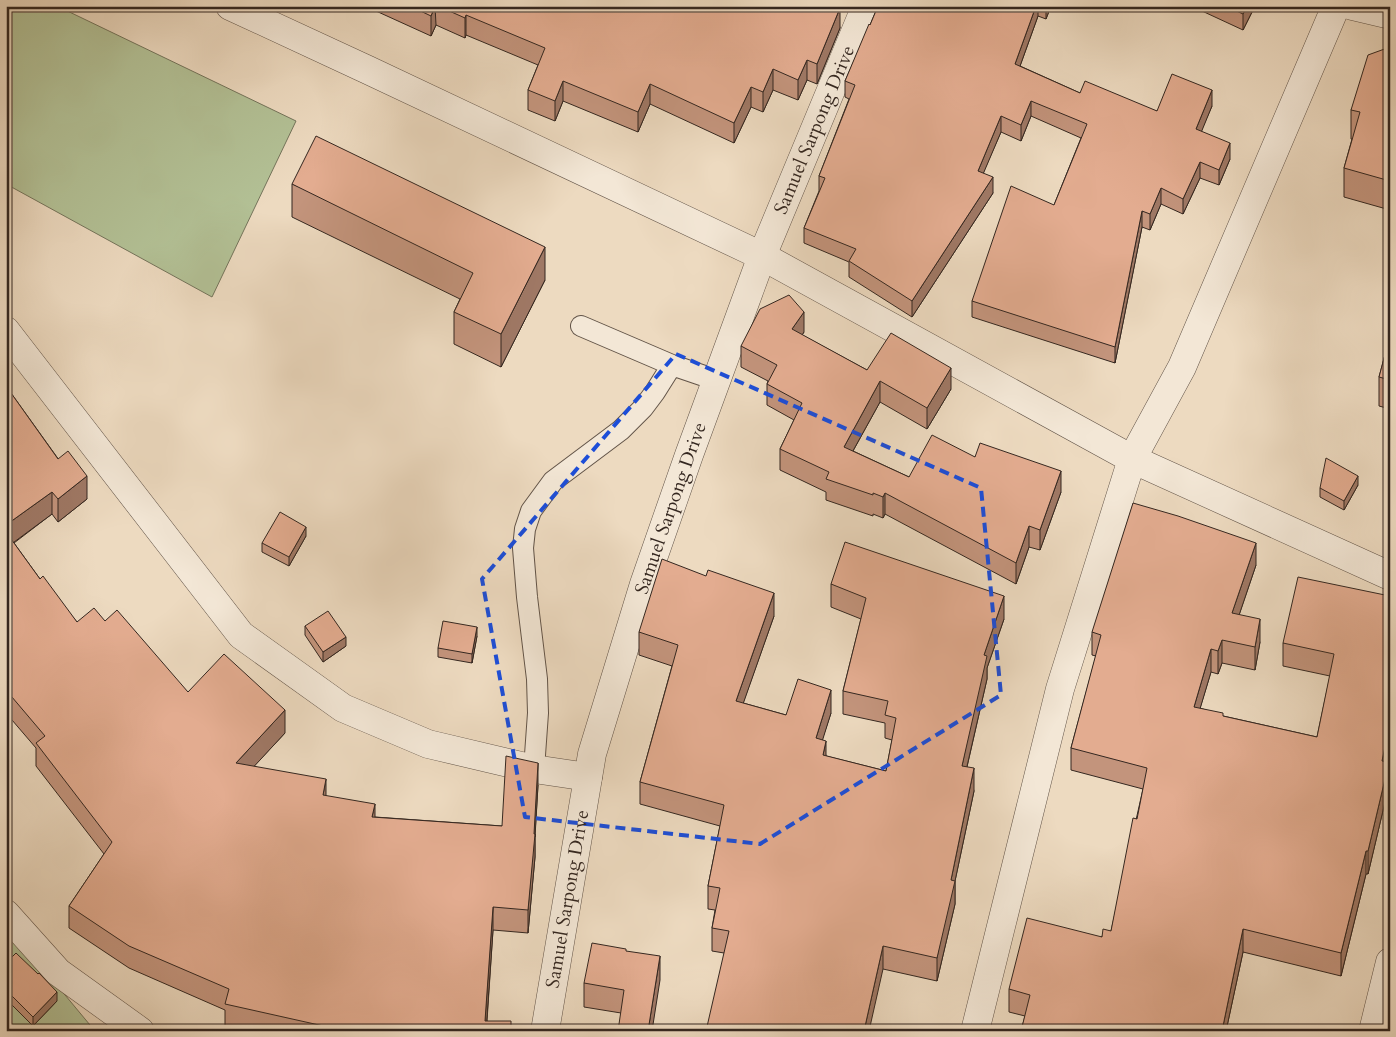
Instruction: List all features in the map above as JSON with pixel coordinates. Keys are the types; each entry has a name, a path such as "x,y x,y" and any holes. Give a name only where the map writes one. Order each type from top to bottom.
{"street":[{"path":"230,6 762,256 1132,459 1390,576"},
{"name":"Samuel Sarpong Drive","path":"545,1031 592,754 644,584 762,256 866,6"},
{"path":"975,1031 1060,689 1132,459 1182,367 1336,6"},
{"path":"1352,6 1390,15"},
{"path":"6,331 242,636 344,708 428,744 534,769 588,777"},
{"path":"6,914 58,972 140,1031"},
{"path":"1373,1031 1390,962"}],"lane":[{"path":"581,326 672,365 716,380"},
{"path":"534,769 538,712 537,679 523,548 525,529 531,511 553,481 621,430 643,408 672,365"}],"highlighted area":[{"path":"676,354 981,488 1001,695 760,844 525,817 482,579"}],"green space":[{"path":"6,6 57,6 296,121 212,297 6,184"},
{"path":"6,924 95,1031 6,1031"}],"building":[{"path":"410,6 435,6 431,16"},
{"path":"438,6 834,6 840,8 817,64 807,60 798,80 773,69 763,92 751,87 734,123 650,84 638,112 563,81 555,101 528,90 545,48 466,15 465,18"},
{"path":"878,6 1036,6 1015,64 1080,93 1085,81 1157,111 1172,74 1212,90 1196,129 1230,143 1219,170 1200,162 1183,199 1161,188 1150,214 1142,211 1115,347 972,301 1011,186 1054,205 1087,124 1031,101 1021,125 1001,116 978,171 993,177 912,301 849,261 856,249 804,228 825,178 819,176 855,85 845,81"},
{"path":"1226,6 1247,6 1243,14"},
{"path":"1390,47 1390,181 1344,168 1360,112 1351,110 1368,55"},
{"path":"316,136 545,247 501,334 454,312 473,273 292,184"},
{"path":"789,295 804,312 792,329 867,370 891,333 951,368 927,408 880,381 844,447 909,477 932,435 975,457 980,443 1061,471 1040,530 1029,526 1016,563 885,493 883,497 873,493 873,495 826,479 829,472 780,449 802,403 767,384 777,365 741,346 760,309"},
{"path":"1390,336 1390,380 1379,377"},
{"path":"6,386 58,459 68,451 87,476 58,499 52,492 6,525"},
{"path":"1326,458 1358,476 1344,501 1320,488"},
{"path":"1133,503 1178,516 1256,543 1232,613 1260,619 1255,647 1222,640 1218,651 1211,649 1194,707 1223,713 1223,716 1317,737 1334,654 1283,643 1298,577 1385,595 1390,603 1390,723 1382,761 1389,762 1341,953 1243,929 1222,1031 1021,1031 1030,995 1009,989 1027,918 1102,937 1103,929 1111,931 1133,818 1137,819 1147,768 1071,748 1101,635 1092,632"},
{"path":"280,512 306,527 289,557 262,543"},
{"path":"6,532 40,579 43,576 77,622 94,608 105,621 117,610 188,692 224,654 285,710 236,763 326,779 323,795 375,804 372,817 502,826 506,756 538,763 535,834 528,910 493,907 485,1021 511,1021 511,1031 346,1031 225,1004 229,989 129,946 69,906 112,842 36,743 45,736 6,690"},
{"path":"845,542 1004,596 984,655 987,656 962,766 974,768 951,880 955,881 937,958 883,946 864,1031 706,1031 729,931 712,928 720,888 708,886 724,805 640,782 678,645 639,632 662,559 706,576 708,570 774,593 736,701 786,715 798,679 831,690 816,738 826,741 823,755 886,771 896,718 885,715 888,701 843,691 866,598 831,584"},
{"path":"328,611 346,637 323,652 305,626"},
{"path":"443,621 477,627 472,654 438,648"},
{"path":"592,943 660,956 648,1031 618,1031 624,990 584,983"},
{"path":"16,953 57,992 33,1017 6,992 6,963"}]}
